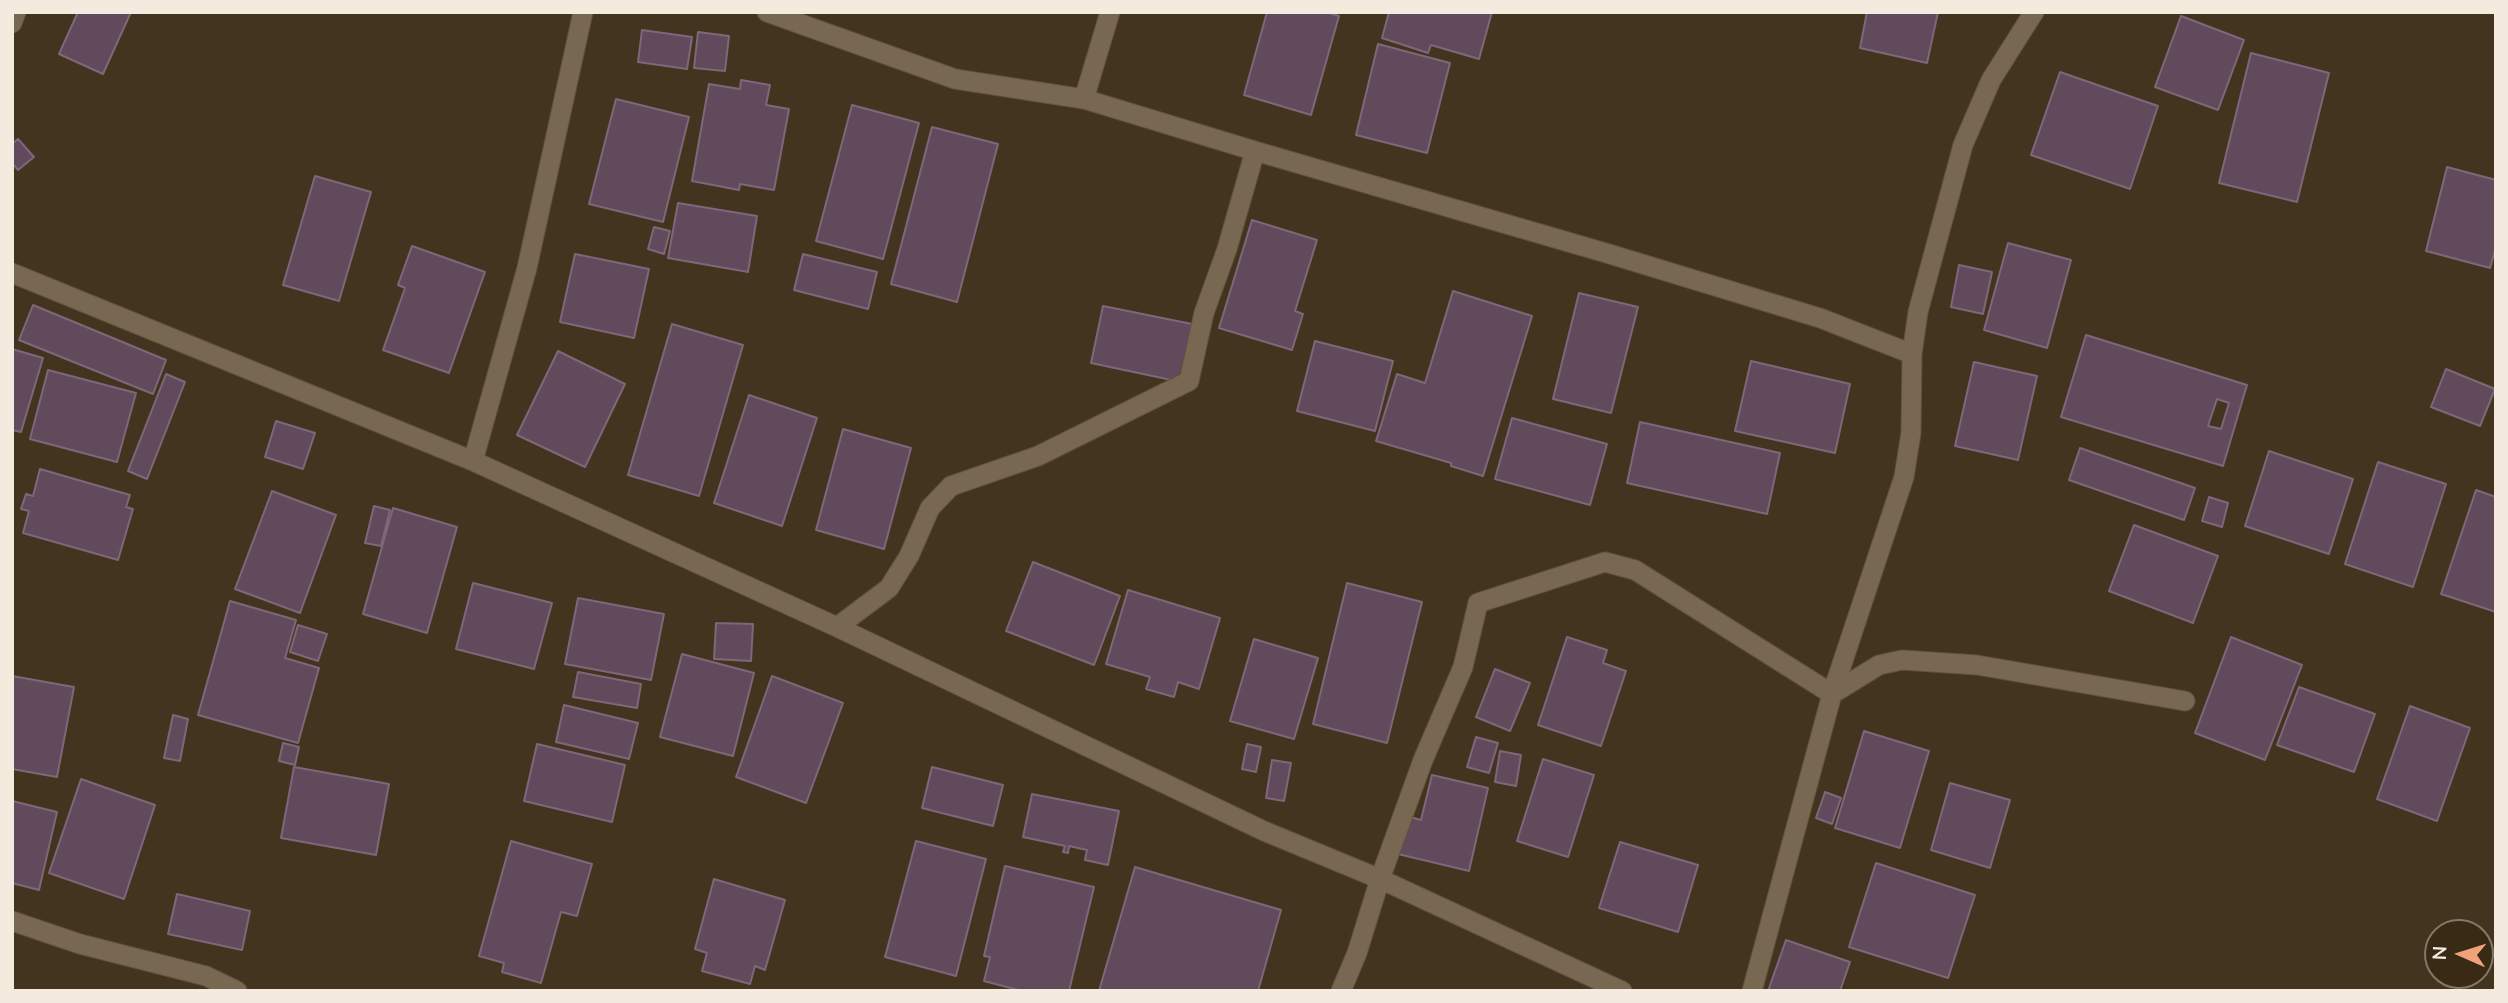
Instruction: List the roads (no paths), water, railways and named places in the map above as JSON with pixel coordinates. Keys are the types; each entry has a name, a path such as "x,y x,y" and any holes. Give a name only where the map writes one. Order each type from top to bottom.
{"street":[{"path":"12,23 16,12"},
{"path":"473,461 527,268 583,12"},
{"path":"766,12 955,79 1084,99 1820,318 1912,354"},
{"path":"1084,99 1110,12"},
{"path":"1752,991 1832,694 1904,477 1911,433 1912,354 1918,312 1963,145 1991,80 2034,12"},
{"path":"837,628 889,588 909,556 930,508 951,486 1038,456 1189,381 1203,313 1227,249 1255,151"},
{"path":"12,273 473,461 837,628 1265,831 1380,879 1622,991"},
{"path":"1341,991 1357,953 1380,879 1423,760 1463,667 1478,603 1605,562 1635,570 1832,694"},
{"path":"1832,694 1879,665 1902,660 1977,665 2185,701"},
{"path":"12,921 80,944 206,976 237,991"}]}
